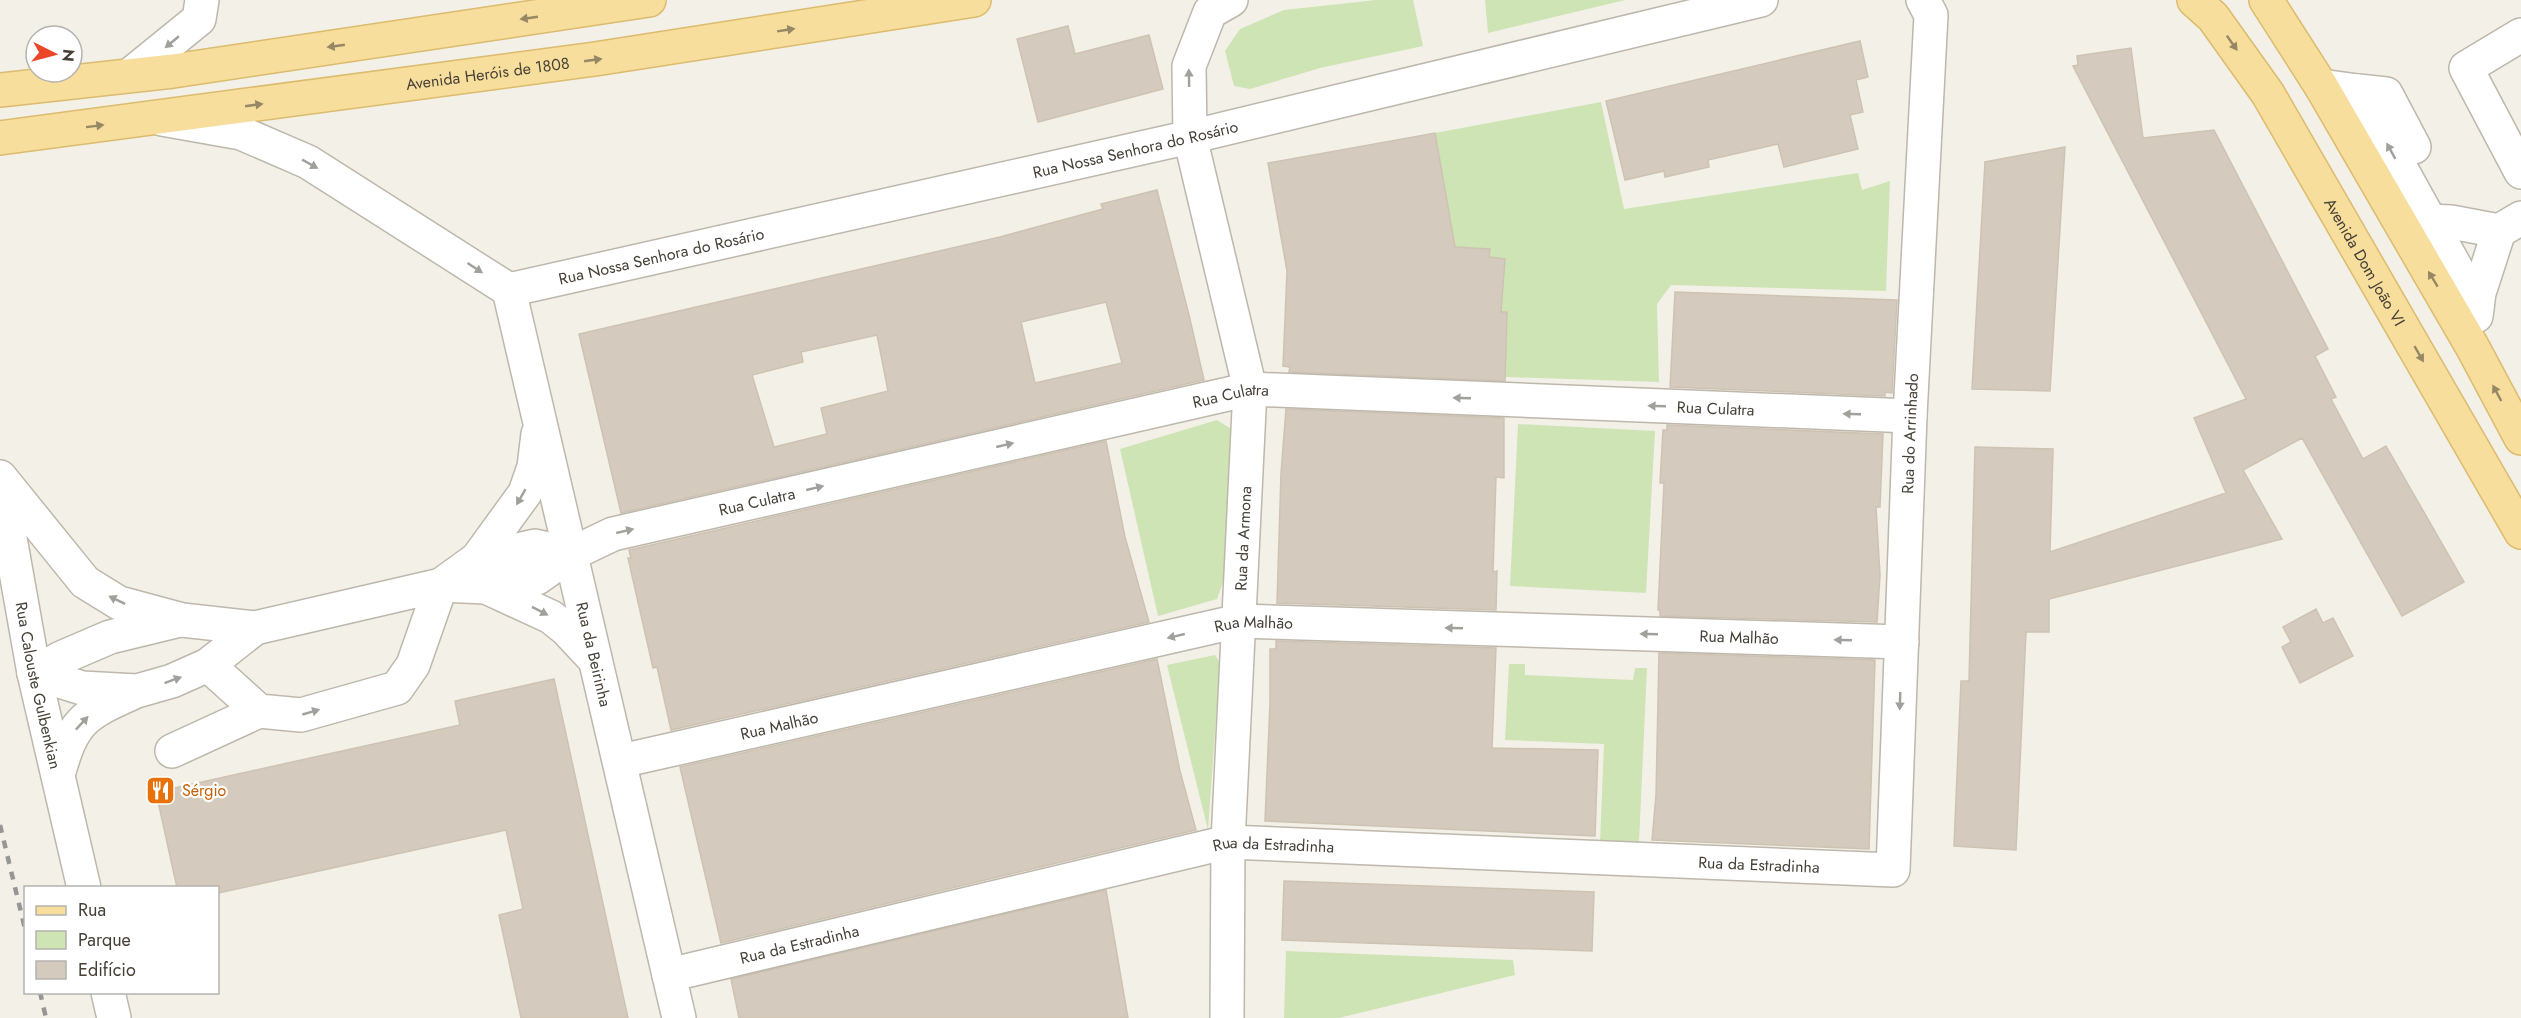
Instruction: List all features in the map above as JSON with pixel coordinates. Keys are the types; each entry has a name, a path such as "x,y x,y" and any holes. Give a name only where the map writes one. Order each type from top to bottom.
{"main road":[{"path":"16,88 130,75 573,4 649,0"},
{"name":"Avenida Heróis de 1808","path":"0,138 595,59 974,0"},
{"name":"Avenida Dom João VI","path":"2193,0 2213,17 2268,94 2521,532"},
{"path":"2266,0 2321,86 2473,348 2521,438"}],"street":[{"path":"130,75 199,19 202,0"},
{"name":"Rua da Armona","path":"1227,1018 1228,842 1250,389 1190,137 1189,66 1210,12 1231,0"},
{"name":"Rua Nossa Senhora do Rosário","path":"509,290 1190,137 1761,0"},
{"name":"Rua do Arrinhado","path":"1893,870 1910,416 1931,15 1923,0"},
{"path":"2521,35 2466,68 2521,172"},
{"path":"2321,86 2386,94 2420,158 2422,208 2477,306"},
{"path":"154,118 241,133 308,162 509,290"},
{"path":"2422,208 2451,222 2510,224 2477,306 2473,348"},
{"name":"Rua da Beirinha","path":"509,290 621,761 679,1018"},
{"name":"Rua Culatra","path":"481,573 537,578 571,554 613,534 1250,389 1910,416"},
{"path":"0,480 85,582 119,603 182,620 255,628 441,585 481,573 525,493 534,467 540,420"},
{"name":"Rua Calouste Gulbenkian","path":"0,480 34,673 84,886"},
{"path":"481,573 567,629 597,663"},
{"path":"172,751 259,711 301,715 397,688 413,665 441,585"},
{"path":"34,673 61,658 110,637 182,620"},
{"name":"Rua Malhão","path":"621,761 1239,621 1902,642"},
{"path":"58,775 66,744 79,724 96,709 137,691 172,681 208,666 255,628"},
{"path":"208,666 259,711"},
{"path":"34,673 82,688 137,691"},
{"name":"Rua da Estradinha","path":"669,975 1228,842 1893,870"},
{"path":"108,994 114,1018"}],"green space":[{"path":"1376,0 1413,0 1423,46 1320,68 1250,89 1234,86 1225,51 1240,29 1284,10"},
{"path":"1485,0 1625,0 1488,33"},
{"path":"1601,102 1624,209 1858,173 1862,190 1890,181 1886,291 1671,285 1657,304 1659,382 1505,377 1507,313 1481,311 1502,292 1505,259 1489,257 1489,249 1455,247 1435,133"},
{"path":"1217,420 1233,430 1237,444 1224,579 1217,599 1158,616 1120,449"},
{"path":"1518,424 1655,431 1646,593 1510,586"},
{"path":"1215,655 1220,663 1208,830 1167,665"},
{"path":"1509,664 1525,664 1525,675 1633,680 1635,668 1647,668 1639,842 1600,843 1604,744 1505,740"},
{"path":"1286,951 1513,960 1515,975 1339,1018 1284,1018"}],"building":[{"path":"1068,26 1075,54 1149,35 1163,89 1038,122 1017,39"},
{"path":"1860,41 1868,77 1856,80 1863,112 1850,115 1858,149 1784,167 1778,144 1708,160 1709,167 1665,177 1664,171 1625,180 1606,101"},
{"path":"2131,48 2143,138 2214,130 2328,349 2315,356 2336,397 2331,399 2363,459 2386,446 2464,582 2402,616 2302,438 2243,470 2282,539 2049,599 2049,632 2026,632 2016,850 1954,846 1961,681 1969,681 1975,447 2053,449 2050,552 2226,493 2194,418 2246,399 2073,66 2078,65 2077,56"},
{"path":"1435,133 1455,247 1490,249 1489,257 1505,259 1501,312 1507,312 1505,381 1289,372 1290,367 1283,366 1287,271 1268,163"},
{"path":"2065,147 2050,391 1972,389 1985,162"},
{"path":"1157,190 1204,380 621,513 579,334 1000,237 1103,209 1101,204","holes":["1106,302 1122,363 1035,383 1021,322","877,335 888,391 821,408 827,434 774,447 752,375 803,362 801,352"]},
{"path":"1675,292 1897,300 1892,393 1885,392 1885,396 1670,387"},
{"path":"1286,409 1504,418 1504,478 1496,477 1493,572 1497,571 1496,610 1277,603 1281,473"},
{"path":"1667,425 1883,434 1880,507 1876,507 1880,575 1877,622 1660,616 1660,610 1658,610 1664,483 1660,483 1663,430 1667,430"},
{"path":"1106,441 1125,537 1149,622 671,730 657,667 653,668 628,558 631,558 629,550"},
{"path":"2316,609 2323,623 2333,618 2353,656 2300,683 2282,647 2291,642 2283,627"},
{"path":"1276,641 1496,648 1492,748 1598,750 1595,836 1265,821 1270,649 1276,649"},
{"path":"1659,653 1875,660 1869,849 1652,840 1656,795"},
{"path":"1157,659 1180,771 1196,830 721,943 680,767"},
{"path":"554,679 628,1018 521,1018 499,915 523,909 506,830 219,893 219,886 177,886 156,792 460,725 455,701"},
{"path":"1284,881 1594,892 1592,951 1282,940"},
{"path":"1106,890 1128,1018 739,1018 731,979"}],"railway":[{"path":"0,825 24,925"},
{"path":"40,994 46,1018"}],"place":[{"name":"Sérgio","path":"161,790"}]}
